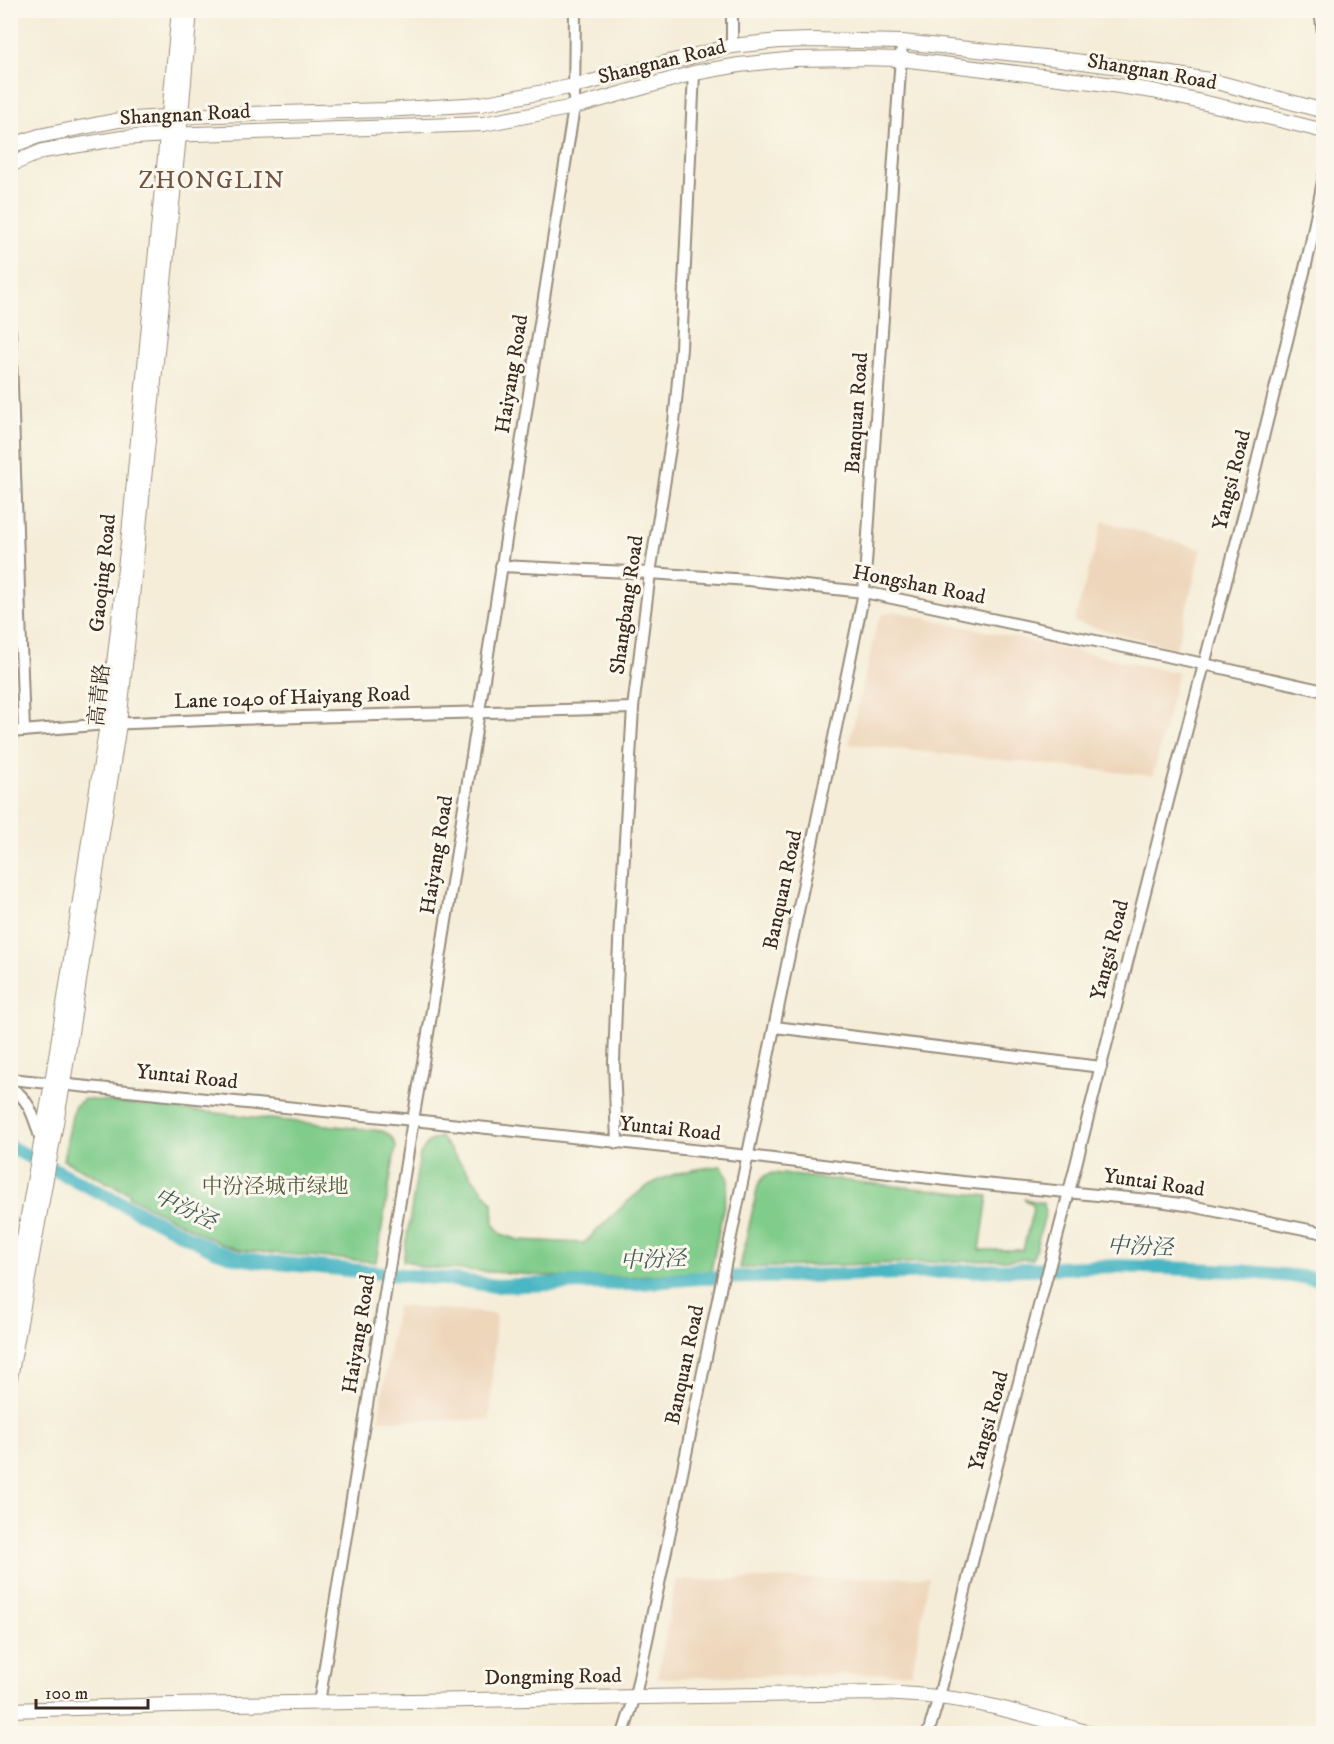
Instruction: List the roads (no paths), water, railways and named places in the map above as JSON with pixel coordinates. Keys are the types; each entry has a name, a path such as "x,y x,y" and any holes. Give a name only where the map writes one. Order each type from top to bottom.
{"main road":[{"path":"175,117 179,10"},
{"path":"172,135 190,10"},
{"name":"Shangnan Road","path":"10,146 39,136 119,120 481,104 575,86 732,46 812,40 902,42 1159,72 1209,81 1323,111"},
{"name":"Shangnan Road","path":"10,165 43,151 122,138 483,124 574,107 694,73 740,64 795,59 902,59 1092,82 1153,91 1281,120 1323,132"},
{"name":"Gaoqing Road","path":"10,1315 40,1180 57,1084 113,724 129,534 172,135"},
{"path":"10,1378 40,1180"},
{"name":"Dongming Road","path":"10,1710 878,1693 966,1701 1033,1716 1092,1734"}],"street":[{"name":"Haiyang Road","path":"319,1703 432,1010 574,107 575,10"},
{"path":"732,10 732,46"},
{"path":"1321,14 1323,40"},
{"name":"Banquan Road","path":"623,1734 635,1696 864,592 902,42"},
{"name":"Shangbang Road","path":"617,1143 614,1062 633,708 650,573 674,423 681,348 694,73"},
{"name":"Yangsi Road","path":"928,1734 1246,506 1310,248 1323,176"},
{"path":"10,330 24,731"},
{"name":"Hongshan Road","path":"501,566 748,580 864,592 1323,691"},
{"name":"Lane 1040 of Haiyang Road","path":"113,724 633,708"},
{"path":"10,732 113,724"},
{"path":"775,1027 1101,1067"},
{"name":"Yuntai Road","path":"10,1080 413,1120 1186,1205 1323,1233"},
{"path":"10,1088 15,1090 33,1111 44,1149"}],"waterway":[{"name":"中汾泾","path":"10,1147 214,1250 237,1258 495,1286 629,1284 699,1278 1118,1266 1238,1271 1324,1279"}],"district":[{"name":"ZHONGLIN","path":"212,181"}],"park label":[{"name":"中汾泾城市绿地","path":"275,1187"}]}
